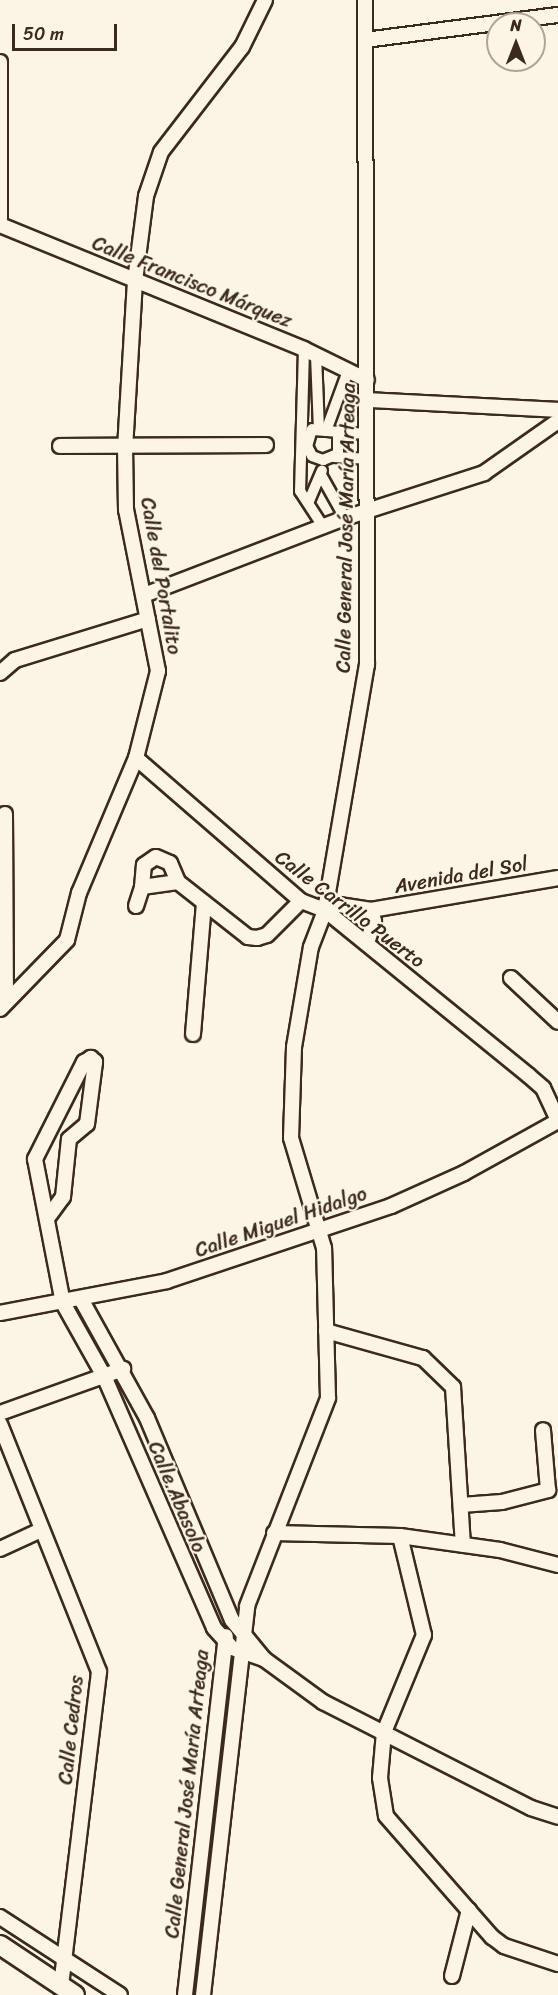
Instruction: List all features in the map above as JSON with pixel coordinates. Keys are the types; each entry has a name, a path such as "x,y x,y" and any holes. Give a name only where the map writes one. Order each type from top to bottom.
{"street":[{"name":"Calle del Portalito","path":"2,1007 67,940 79,893 136,758 158,671 126,510 125,449 135,281 146,196 161,152 242,47 265,0"},
{"name":"Calle General José María Arteaga","path":"203,1995 247,1606 328,1398 324,1248 291,1138 294,1047 312,947 326,907 367,665 365,0"},
{"path":"365,40 558,15"},
{"path":"0,62 0,219"},
{"name":"Calle Francisco Márquez","path":"0,225 310,352 367,380"},
{"path":"310,352 319,430"},
{"path":"310,352 319,430 307,446 312,456 328,459 367,459"},
{"path":"324,528 300,490 319,430 348,371"},
{"path":"368,400 558,410"},
{"path":"144,595 324,528 345,518 367,513 484,473 558,421"},
{"path":"319,430 367,434"},
{"path":"309,501 328,459 341,443 319,430"},
{"path":"60,446 125,449 266,445"},
{"path":"321,475 345,518"},
{"path":"0,673 15,660 148,619"},
{"name":"Calle Carrillo Puerto","path":"136,758 301,901 326,907 543,1088 558,1120"},
{"path":"2,1007 5,814"},
{"path":"136,906 142,887 144,865 156,857 170,863 178,882 248,937 257,938 267,935 301,901"},
{"name":"Avenida del Sol","path":"326,907 371,910 558,878"},
{"path":"142,887 178,882"},
{"path":"193,1034 204,903"},
{"name":"Avenida del Sol","path":"367,943 374,921 371,910"},
{"path":"511,978 558,1022"},
{"name":"Calle Abasolo","path":"49,1216 63,1197 69,1138 87,1124 95,1062 91,1058 84,1062 35,1159 49,1216 63,1303 104,1376 202,1605 224,1642 241,1652 264,1659"},
{"name":"Calle Miguel Hidalgo","path":"0,1313 63,1303 167,1281 319,1229 423,1192 558,1120"},
{"name":"Calle Abasolo","path":"81,1299 123,1369 147,1418 232,1620 264,1659 323,1702 531,1808 558,1817"},
{"path":"76,1329 93,1318"},
{"path":"327,1331 423,1358 442,1373 453,1387 463,1545"},
{"path":"0,1413 123,1369"},
{"path":"126,1427 147,1418"},
{"name":"Calle Cedros","path":"0,1424 99,1672 64,1960 68,1991"},
{"path":"461,1505 502,1502 548,1490 543,1430"},
{"path":"0,1549 41,1530"},
{"path":"274,1533 400,1536 463,1545 558,1565"},
{"path":"400,1536 424,1635 384,1732 380,1778 386,1816 504,1946 558,1964"},
{"path":"202,1605 223,1601"},
{"name":"Calle General José María Arteaga","path":"185,1995 224,1642 232,1620 247,1606"},
{"path":"452,1976 469,1910"},
{"path":"0,1917 120,1995"},
{"path":"0,1944 68,1991"}]}
